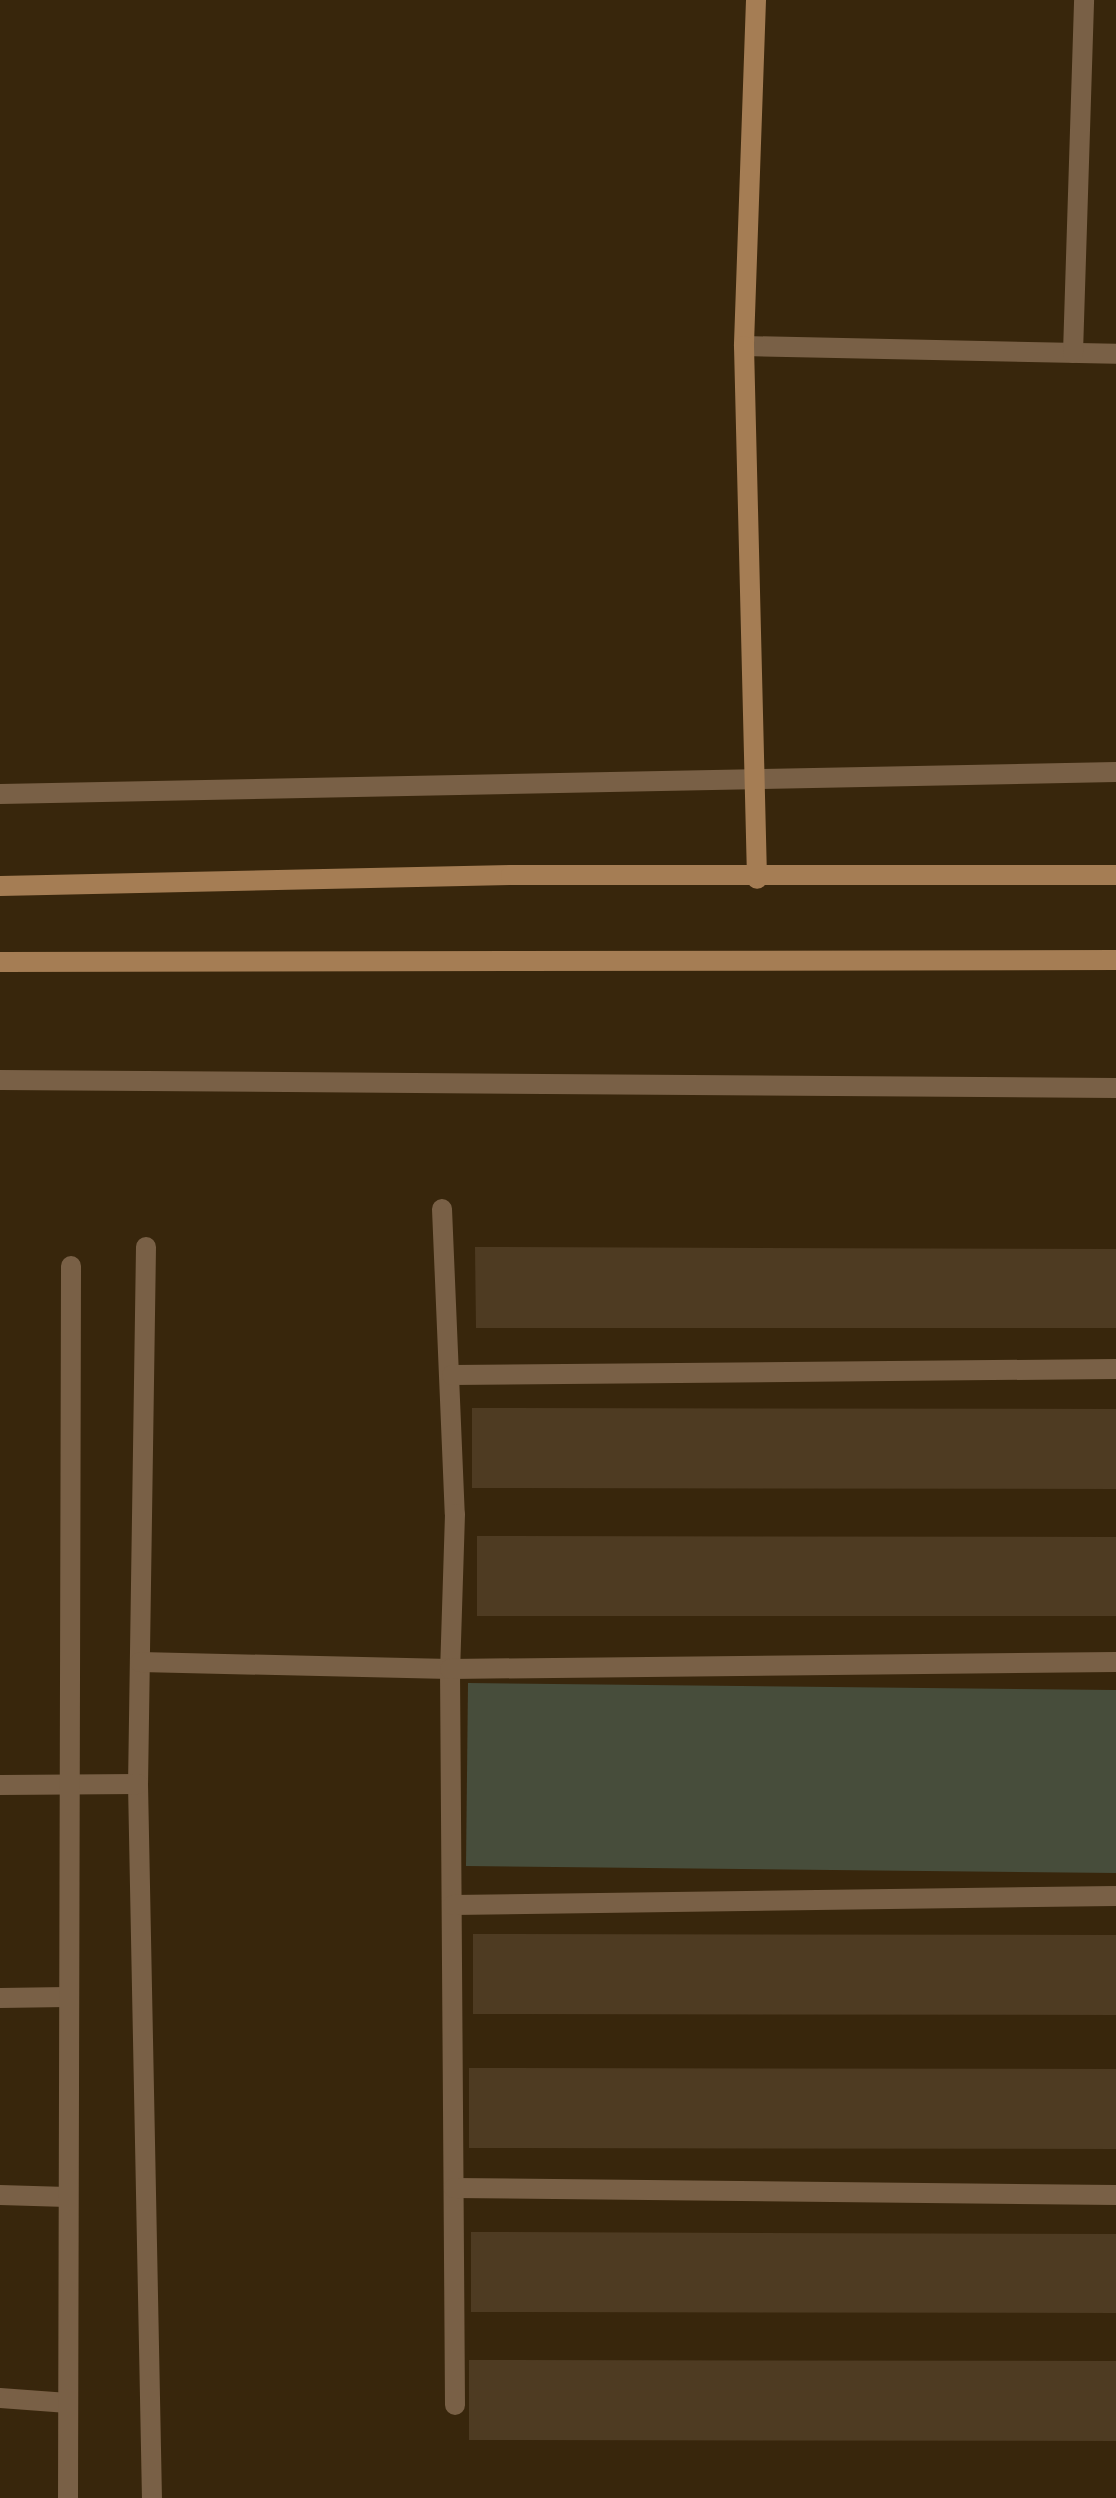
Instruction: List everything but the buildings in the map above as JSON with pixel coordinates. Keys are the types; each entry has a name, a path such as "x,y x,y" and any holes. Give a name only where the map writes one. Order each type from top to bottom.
{"main road":[{"path":"756,0 744,346 757,879"},
{"path":"0,886 511,875 757,879 1116,875"},
{"path":"0,962 1116,960"}],"street":[{"path":"1073,353 1084,0"},
{"path":"744,346 1116,354"},
{"path":"0,794 1116,772"},
{"path":"0,1080 1116,1088"},
{"path":"442,1209 452,1375 455,1514 450,1669 455,2405"},
{"path":"146,1247 138,1784 152,2498"},
{"path":"68,2498 66,1784 71,1266"},
{"path":"452,1375 1116,1369"},
{"path":"140,1662 450,1669 1116,1662"},
{"path":"0,1785 138,1784"},
{"path":"453,1905 1116,1896"},
{"path":"0,1998 67,1997"},
{"path":"454,2188 1116,2195"},
{"path":"0,2195 67,2197"},
{"path":"0,2398 68,2403"}],"green space":[{"path":"468,1683 1116,1690 1116,1873 466,1866"}]}
